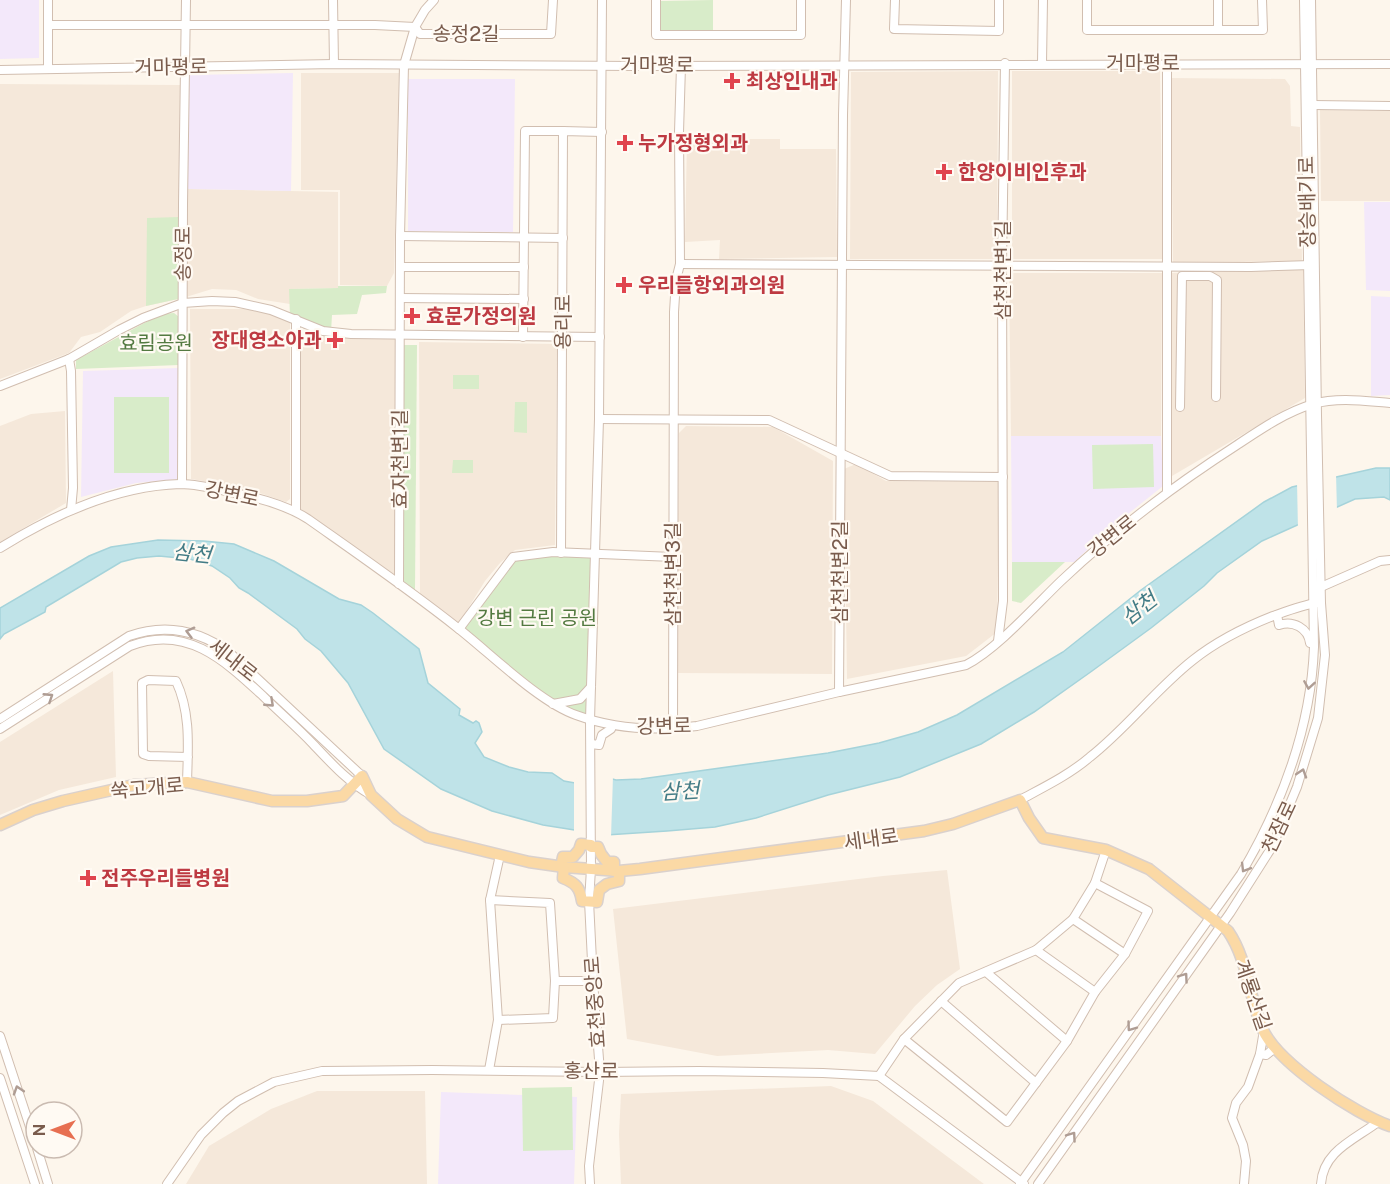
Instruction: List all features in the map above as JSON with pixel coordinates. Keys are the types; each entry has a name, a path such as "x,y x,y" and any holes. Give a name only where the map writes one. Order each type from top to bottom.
{"main road":[{"name":"세내로","path":"362,776 371,795 398,819 427,837 562,867 616,871 703,862 924,831 953,825 1020,800"},
{"name":"쑥고개로","path":"0,825 33,810 63,801 134,785 187,782 272,801 307,801 343,796 362,776"},
{"path":"1020,800 1043,838 1106,850 1149,869 1216,921"},
{"path":"581,844 591,849 598,847 607,862 614,862 619,881 607,884 599,890 597,902 582,901 581,891 574,882 564,878 562,867 563,857 573,857 581,844"},
{"name":"계룡산길","path":"1216,921 1228,931 1234,940 1243,962 1263,1030 1275,1048 1301,1072 1358,1112 1390,1126"}],"street":[{"path":"48,0 48,69"},
{"name":"송정로","path":"182,484 186,0"},
{"path":"333,0 334,64"},
{"name":"송정2길","path":"404,65 416,27 424,10 434,0"},
{"name":"송정2길","path":"416,27 420,34 551,34 553,0"},
{"name":"용리로","path":"591,849 590,722 599,419 602,0"},
{"path":"656,0 656,35 724,36 801,35 801,0"},
{"name":"삼천천변2길","path":"839,692 846,0"},
{"path":"895,0 894,29 999,31 999,0"},
{"path":"1041,63 1043,0"},
{"path":"1087,0 1087,30 1263,30 1262,0"},
{"path":"1218,0 1218,30"},
{"name":"장승배기로","path":"1304,0 1314,105 1312,265"},
{"name":"장승배기로","path":"1311,0 1309,65 1314,404"},
{"path":"48,25 333,25"},
{"name":"송정2길","path":"333,25 416,27"},
{"name":"거마평로","path":"0,70 334,64 681,66 1005,63 1390,64"},
{"name":"삼천천변1길","path":"998,641 1003,601 1002,266 1005,63"},
{"path":"1167,63 1167,492"},
{"name":"효자천변1길","path":"399,584 400,236 404,65"},
{"name":"삼천천변3길","path":"673,729 674,312 676,280 680,264 681,66"},
{"path":"1314,105 1390,106"},
{"path":"523,337 525,131 602,132"},
{"name":"용리로","path":"561,552 563,131"},
{"path":"400,236 563,238"},
{"path":"680,264 1168,267 1312,265"},
{"path":"400,267 524,267"},
{"path":"1180,407 1182,276 1210,276 1217,280 1216,397"},
{"path":"400,298 524,299"},
{"path":"0,387 69,359 119,330 183,303 235,302 271,310 323,331 351,334 600,337"},
{"path":"296,319 296,511"},
{"path":"69,359 73,488 71,510"},
{"path":"1314,404 1338,400 1390,403"},
{"name":"천잠로","path":"1038,1184 1216,921 1263,837 1285,783 1305,714 1314,647 1318,585 1314,404"},
{"name":"강변로","path":"0,549 71,510 138,489 182,484 253,497 296,511 459,629 553,704 590,722 612,727 673,729 697,726 966,665 978,659 1085,558 1167,492 1274,421 1314,404"},
{"path":"599,419 769,420 890,476 1003,477"},
{"path":"459,629 513,557 561,552 673,557"},
{"path":"1318,585 1380,561 1390,560"},
{"name":"천잠로","path":"1022,1183 1216,921 1230,913 1272,847 1297,787 1318,718 1324,667 1317,603"},
{"name":"세내로","path":"1020,800 1057,781 1090,758 1195,658 1225,638 1254,622 1317,603"},
{"path":"1276,615 1279,625 1294,624 1303,629 1309,636 1310,646 1314,647"},
{"name":"세내로","path":"0,719 129,636 145,630 184,630 217,644 230,653 362,776"},
{"name":"세내로","path":"0,729 130,646 145,640 160,638 178,640 197,645 231,667 304,735 353,785 371,795"},
{"path":"187,782 188,757 189,730 176,681 148,680 142,683 143,754 188,757"},
{"path":"553,704 580,699 591,687"},
{"path":"591,744 599,745 602,735 612,727"},
{"name":"효천중앙로","path":"590,1184 600,1072 589,901 591,849"},
{"path":"1022,1183 879,1076 904,1039 959,983 1036,950 1073,919 1095,883 1106,850"},
{"path":"489,1070 498,1020 490,900 500,855"},
{"path":"904,1039 1007,1122 1067,1041 1095,992 1125,954 1148,911 1095,883"},
{"path":"490,900 550,903 555,981 553,1018 498,1020"},
{"path":"1073,919 1125,954"},
{"path":"1036,950 1095,992"},
{"path":"986,972 1067,1041"},
{"path":"555,981 593,981"},
{"path":"941,1001 1036,1083"},
{"path":"1244,1184 1246,1161 1243,1145 1232,1118 1236,1103 1248,1087 1260,1054 1263,1030"},
{"path":"0,1036 24,1107"},
{"path":"1260,1054 1266,1055 1275,1048"},
{"name":"홍산로","path":"167,1184 201,1136 238,1101 274,1082 322,1071 756,1072 879,1076"},
{"path":"0,1081 35,1184"},
{"path":"1321,1184 1321,1176 1330,1157 1378,1122"},
{"path":"41,1160 48,1184"}],"shaded area":[{"path":"0,0 39,0 39,58 0,59"},
{"path":"998,71 997,259 850,259 851,72"},
{"path":"1012,71 1160,71 1163,259 1012,259"},
{"path":"293,73 291,191 187,189 189,75"},
{"path":"301,73 399,73 394,273 387,286 340,285 340,190 301,190"},
{"path":"1171,78 1285,79 1290,86 1291,126 1300,127 1302,261 1173,263"},
{"path":"408,79 515,79 513,232 408,231"},
{"path":"0,84 180,85 178,299 131,311 100,332 81,337 69,353 0,379"},
{"path":"1320,110 1390,111 1390,201 1321,201"},
{"path":"687,139 780,139 780,149 836,149 837,257 719,259 720,240 685,242"},
{"path":"187,189 338,192 338,288 290,289 290,304 258,299 236,290 212,289 186,297"},
{"path":"1364,202 1390,202 1390,291 1366,290"},
{"path":"1303,268 1305,398 1172,476 1172,273"},
{"path":"1009,273 1162,273 1161,436 1011,436"},
{"path":"1371,296 1390,297 1390,395 1371,396"},
{"path":"190,309 244,309 268,312 290,320 290,499 286,502 245,488 191,479"},
{"path":"298,333 395,337 396,578 298,507"},
{"path":"419,342 557,344 555,545 515,550 485,581 459,623 420,594"},
{"path":"179,368 179,479 136,483 81,497 83,371"},
{"path":"65,411 66,503 0,542 0,426 31,414"},
{"path":"686,426 773,427 833,461 832,674 677,673 679,433"},
{"path":"1011,436 1161,436 1163,486 1113,526 1074,562 1012,562"},
{"path":"856,464 886,481 999,482 997,632 966,656 847,679 844,469"},
{"path":"113,671 116,777 59,790 0,815 0,742"},
{"path":"947,870 960,969 937,985 915,1006 875,1054 828,1050 717,1056 627,1039 613,909"},
{"path":"831,1086 873,1101 984,1184 621,1184 619,1134 621,1094"},
{"path":"317,1091 425,1091 427,1184 186,1184 209,1146 271,1109"},
{"path":"441,1092 577,1097 574,1184 438,1184"}],"green space":[{"path":"713,0 713,33 662,32 658,28 660,1"},
{"path":"179,217 178,299 146,306 147,218"},
{"path":"338,286 387,286 386,293 362,295 357,314 332,315 331,332 290,317 289,289 338,288"},
{"name":"효림공원","path":"174,313 179,317 179,365 76,369 76,360 161,314"},
{"path":"404,345 417,345 415,590 404,582"},
{"path":"453,375 479,375 479,389 453,389"},
{"path":"114,397 169,397 169,473 114,473"},
{"path":"515,402 527,402 527,433 514,432"},
{"path":"1153,444 1154,487 1093,489 1092,445"},
{"path":"453,460 473,460 473,473 452,473"},
{"name":"강변 근린 공원","path":"595,554 590,720 560,708 459,629 513,557"},
{"path":"1012,562 1065,562 1021,603 1012,601"},
{"path":"572,1087 573,1150 523,1151 522,1088"}],"water":[{"name":"삼천","path":"1376,468 1390,468 1390,500 1384,497 1355,499 1262,541 1217,573 1151,628 1092,671 1034,712 981,744 900,777 828,795 756,818 715,827 606,835 543,825 492,811 441,789 384,749 348,683 321,651 305,639 297,629 212,566 190,559 159,556 121,562 46,607 45,612 4,634 0,639 0,608 89,556 111,547 158,540 234,544 274,561 339,599 361,605 419,649 428,683 460,709 459,715 473,723 476,721 479,723 482,732 475,743 484,757 528,772 552,773 564,781 575,783 591,773 616,780 641,779 828,753 879,743 918,732 957,715 1063,652 1141,590 1264,502 1292,487"}],"pier":[{"path":"1336,474 1337,511 1298,529 1297,482"},
{"path":"590,771 613,776 611,837 574,833 574,780"}],"place":[{"name":"최상인내과","path":"732,81"},
{"name":"누가정형외과","path":"625,143"},
{"name":"한양이비인후과","path":"944,172"},
{"name":"우리들항외과의원","path":"624,285"},
{"name":"효문가정의원","path":"412,316"},
{"name":"장대영소아과","path":"335,340"},
{"name":"전주우리들병원","path":"88,878"}]}
